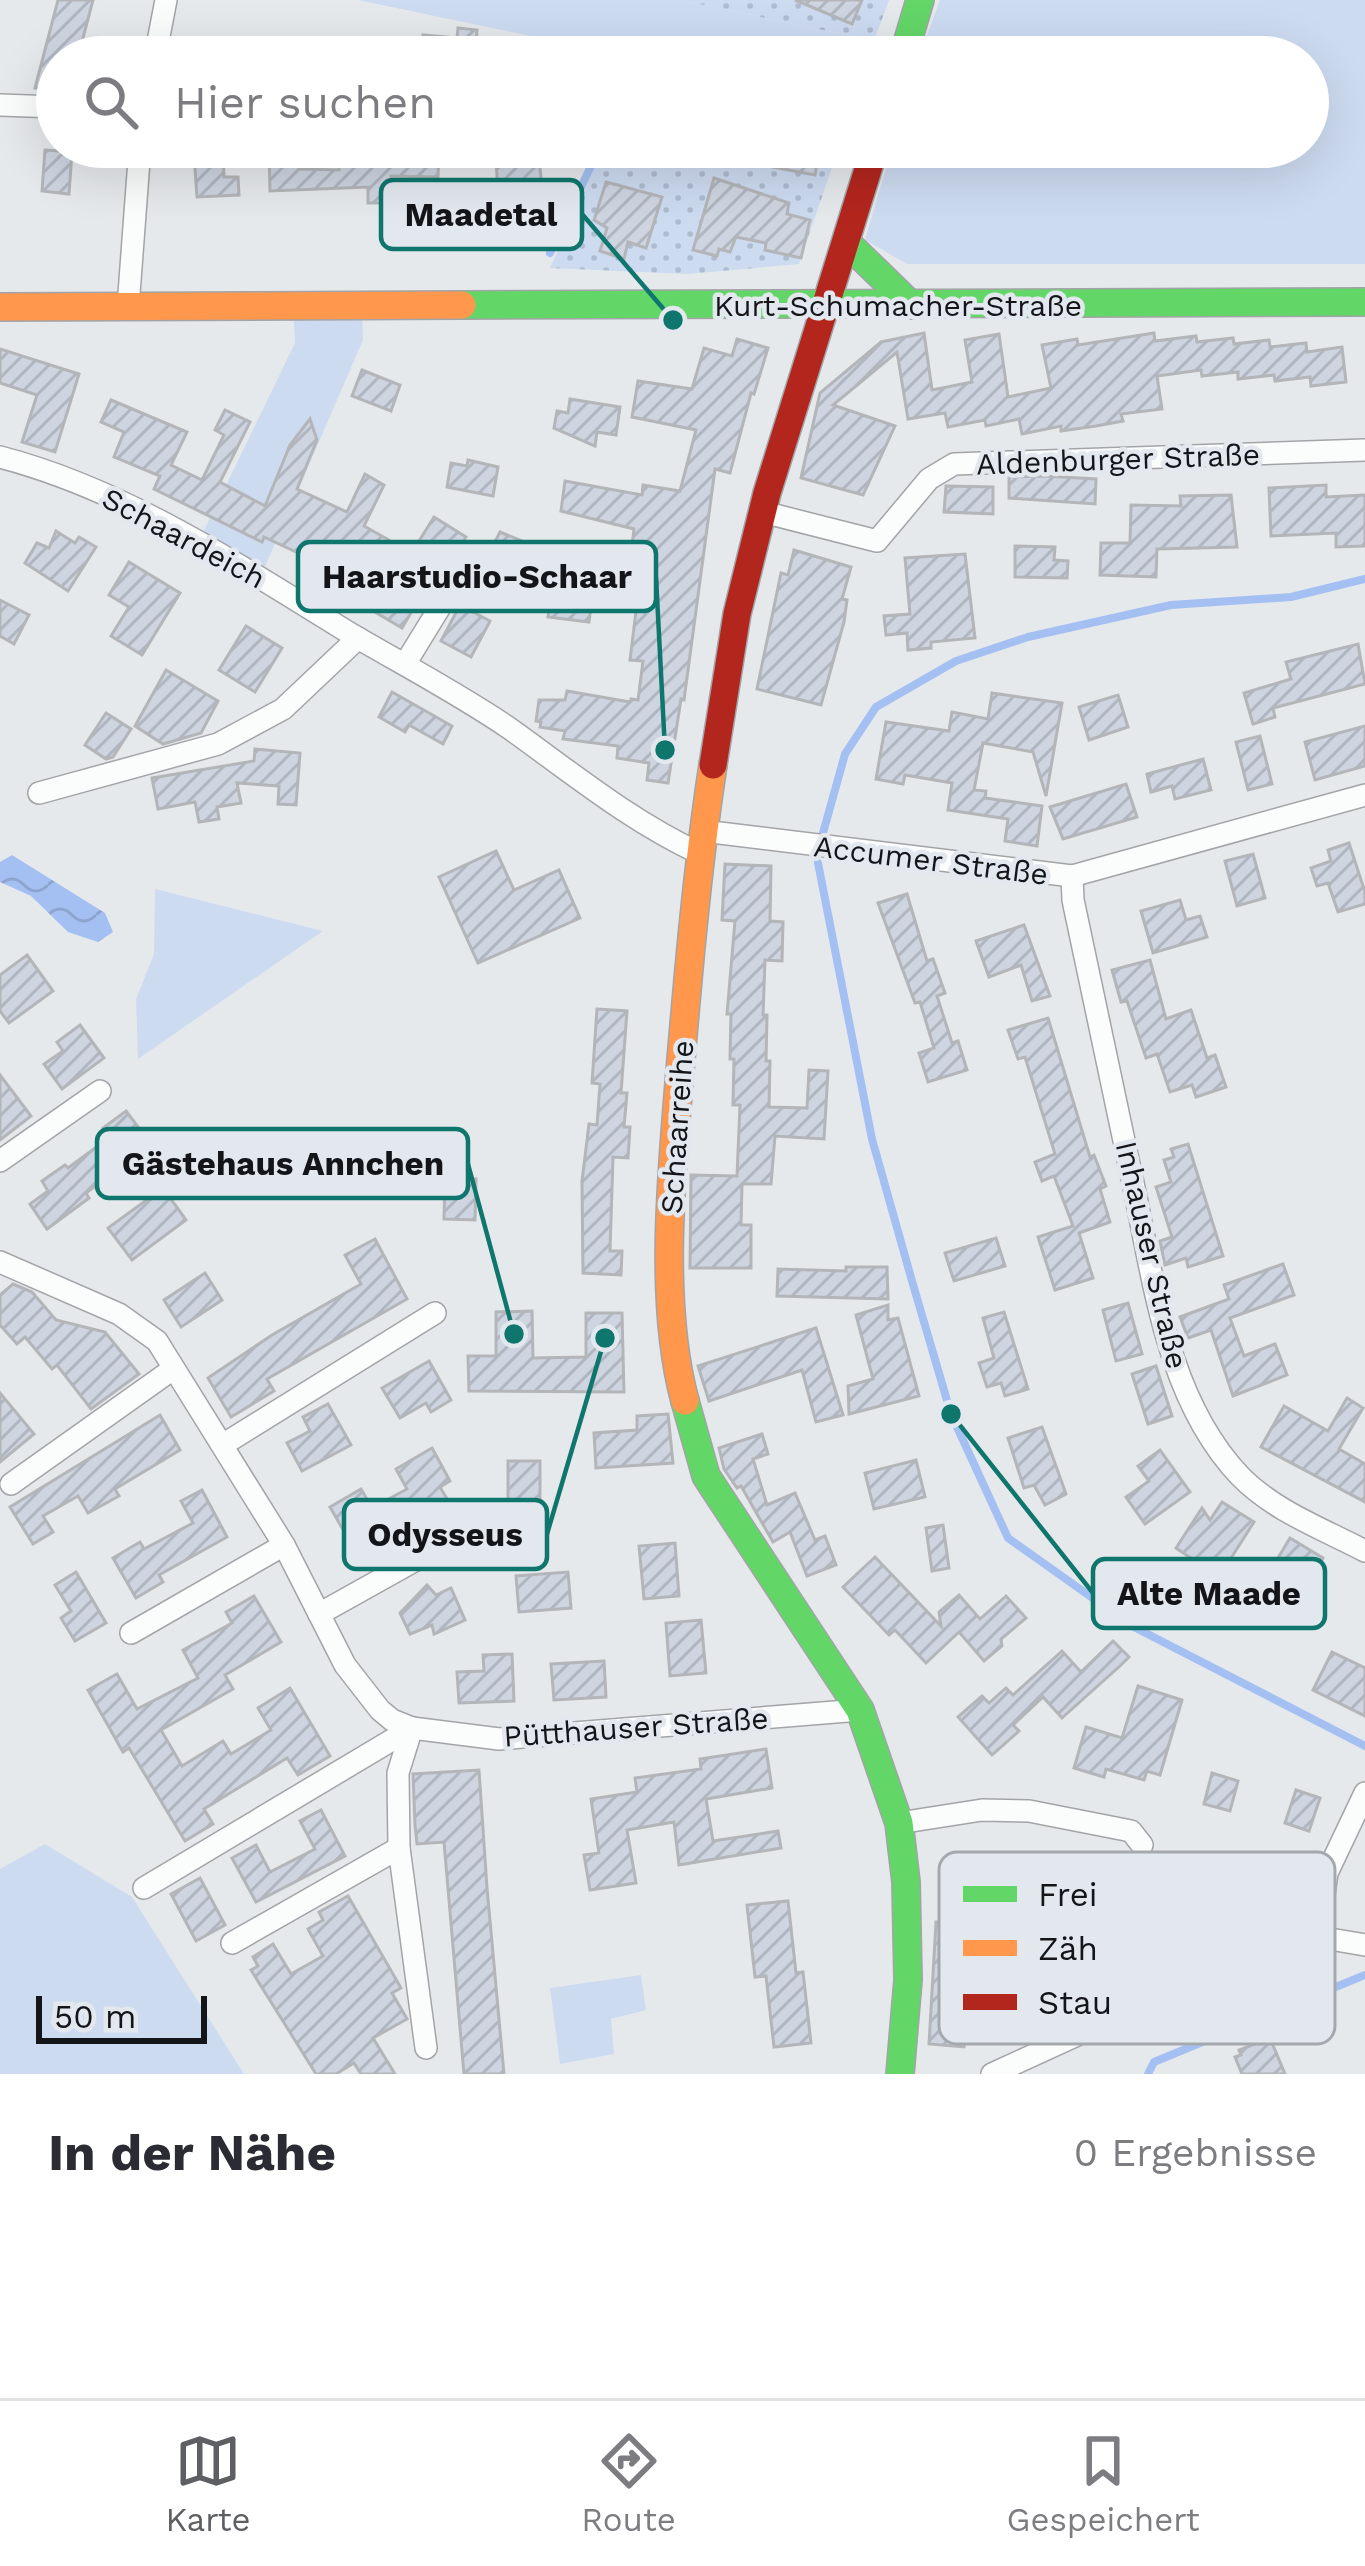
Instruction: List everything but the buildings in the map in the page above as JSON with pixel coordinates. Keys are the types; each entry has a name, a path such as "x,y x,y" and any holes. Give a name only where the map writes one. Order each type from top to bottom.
{"main road":[{"path":"909,36 920,0"},
{"name":"Schaarreihe","path":"869,168 763,512 737,614 702,843 671,1178 670,1271 679,1379 706,1476 860,1710 898,1823 906,1882 908,1980 900,2074"},
{"path":"847,243 911,305"},
{"name":"Kurt-Schumacher-Straße","path":"0,308 1365,302"}],"street":[{"path":"158,36 166,0"},
{"path":"0,104 36,106"},
{"path":"128,307 138,168"},
{"name":"Aldenburger Straße","path":"763,512 877,541 929,479 954,464 1365,450"},
{"name":"Schaardeich","path":"0,457 44,468 114,497 240,566 506,726 658,834 702,843"},
{"path":"406,664 459,576"},
{"path":"39,793 218,744 283,709 358,638"},
{"name":"Accumer Straße","path":"702,843 1072,876 1365,796"},
{"name":"Inhauser Straße","path":"1072,876 1155,1282 1172,1350 1196,1415 1241,1477 1278,1507 1365,1551"},
{"path":"0,1161 100,1091"},
{"path":"0,1262 118,1314 157,1341 284,1546 344,1665 380,1710 412,1728"},
{"path":"224,1444 435,1313"},
{"path":"11,1484 173,1369"},
{"path":"319,1614 473,1528"},
{"path":"131,1633 284,1546"},
{"name":"Pütthauser Straße","path":"412,1728 499,1739 860,1710"},
{"path":"412,1728 398,1773 399,1848 426,2048"},
{"path":"144,1888 412,1728"},
{"path":"1335,1858 1365,1793"},
{"path":"898,1823 982,1810 1029,1811 1131,1831 1142,1845"},
{"path":"232,1943 399,1848"},
{"path":"1335,1939 1365,1945"},
{"path":"992,2074 1057,2044"}],"shaded area":[{"path":"358,0 680,0 850,36 530,36"},
{"path":"680,0 889,0 876,36 850,36"},
{"path":"940,0 1365,0 1365,264 907,264 865,240 886,168 1329,168 1329,36 927,36"},
{"path":"595,168 832,168 799,264 687,274 550,268"},
{"path":"362,308 363,340 260,578 198,543 295,343 293,309"},
{"path":"155,889 323,931 138,1059 136,999 154,954"},
{"path":"45,1844 132,1897 244,2074 0,2074 0,1869"},
{"path":"641,1975 646,2010 611,2019 614,2054 560,2064 550,1988"}],"water":[{"path":"12,855 105,913 113,932 98,942 68,932 31,896 0,882 0,862"}],"waterway":[{"path":"550,253 590,168"},
{"path":"823,833 845,754 876,707 956,661 1028,637 1171,605 1291,597 1365,579"},
{"path":"818,863 872,1139 951,1414 1008,1538 1132,1626 1365,1746"},
{"path":"1335,1987 1365,1975"},
{"path":"1148,2074 1154,2062 1198,2044"}],"traffic: fast":[{"path":"909,36 920,0"},
{"path":"847,243 911,305"},
{"path":"462,305 1365,302"},
{"path":"685,1401 706,1476 860,1710 899,1823 906,1882 908,1980 900,2074"}],"traffic: slow":[{"path":"0,307 462,305"},
{"path":"685,1401 672,1325 671,1201 689,963 713,765"}],"traffic: jam":[{"path":"713,765 737,614 767,493 868,168"}],"place":[{"name":"Maadetal","path":"673,320"},
{"name":"Haarstudio-Schaar","path":"665,750"},
{"name":"Gästehaus Annchen","path":"514,1334"},
{"name":"Odysseus","path":"605,1338"},
{"name":"Alte Maade","path":"951,1414"}]}
